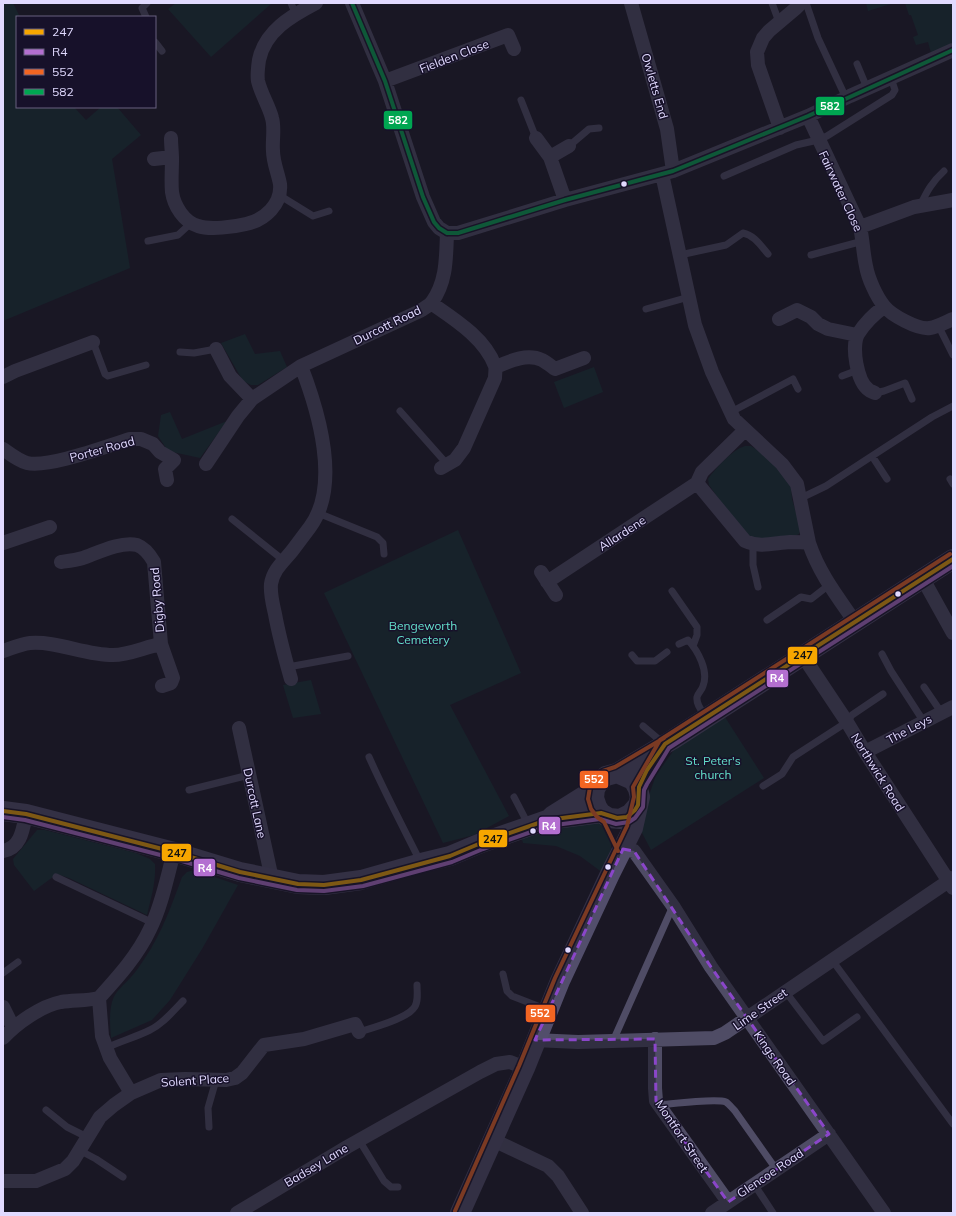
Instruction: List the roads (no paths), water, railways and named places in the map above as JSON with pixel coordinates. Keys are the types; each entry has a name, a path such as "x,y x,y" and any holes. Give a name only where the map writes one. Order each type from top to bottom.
{"main road":[{"path":"623,849 605,815 596,807 594,798 595,789 599,782 606,776 617,773 665,744 953,559"},
{"path":"3,811 26,814 174,852 240,872 298,884 324,885 361,880 450,856 481,843 547,820 605,815 620,819 630,814 656,758 665,744"},
{"path":"460,1213 525,1068 548,1010 610,874 633,828 638,797 633,780 617,773"},
{"path":"547,820 595,789"}],"street":[{"path":"171,138 171,177 175,202 182,215 191,223 198,226 221,227 247,224 267,215 272,209 279,195 280,184 272,152 272,119 258,81 258,69 262,49 275,30 284,22 294,9 316,3"},
{"path":"352,3 385,81 434,222 439,228 447,232 458,233 565,200 668,173 808,116 953,50"},
{"name":"Owletts End","path":"631,3 667,129 668,173 680,255 695,325 712,372 734,419 782,464 797,484 814,559 829,585 855,622"},
{"path":"780,128 758,65 757,52 763,38 801,3"},
{"name":"Fielden Close","path":"385,81 508,35 514,49"},
{"name":"Fairwater Close","path":"808,116 860,227 866,267 876,293 884,306 903,320 916,326 930,328 953,319"},
{"path":"536,138 550,157 565,200"},
{"path":"550,157 569,146"},
{"path":"154,159 172,157"},
{"path":"860,227 876,220 920,206 953,200"},
{"name":"Durcott Road","path":"206,464 238,416 252,399 301,366 420,311 431,302 442,283 445,271 447,232"},
{"path":"431,302 468,329 480,341 496,367 495,378 464,448 455,460 444,466"},
{"path":"875,393 869,391 865,386 858,370 855,350 857,335 873,314 884,306"},
{"path":"779,319 797,310 811,317 818,324 828,329 857,335"},
{"path":"3,377 15,371 93,342"},
{"path":"216,349 230,376 252,399"},
{"path":"496,367 513,360 529,357 542,360 555,369 584,358"},
{"path":"290,673 279,636 272,600 271,585 273,575 278,567 312,525 321,507 325,487 322,440 317,413 301,366"},
{"path":"745,430 702,472 697,483 745,540 753,544 765,545 789,542 809,542"},
{"name":"Porter Road","path":"3,449 28,463 41,464 55,462 130,439 142,439 153,444 160,452 174,460 165,470 167,480"},
{"name":"Allardene","path":"556,595 544,577 697,483"},
{"path":"3,543 50,528"},
{"name":"Digby Road","path":"61,562 83,558 102,550 126,545 137,545 150,554 154,562 161,644 172,678 171,683 162,686"},
{"path":"923,579 953,633"},
{"name":"Digby Road","path":"3,651 30,643 49,645 93,654 112,655 125,654 145,647 161,644"},
{"name":"Northwick Road","path":"803,656 951,882"},
{"name":"The Leys","path":"865,752 947,710"},
{"name":"Durcott Lane","path":"238,728 272,879"},
{"path":"3,851 10,849 17,843 22,834 26,814"},
{"name":"Kings Road","path":"623,849 634,851 673,906 711,967 746,1018 884,1213"},
{"path":"3,1038 13,1027 47,1006 62,1002 88,1001 99,998 140,948 153,923 174,852"},
{"name":"Lime Street","path":"536,1040 578,1042 714,1038 725,1033 785,991 951,882"},
{"path":"99,998 102,1036 106,1048 110,1058 132,1093"},
{"path":"3,1007 13,1027"},
{"name":"Solent Place","path":"3,1181 36,1181 65,1169 100,1117 132,1093 161,1080 226,1080 235,1078 242,1073 264,1045 304,1039 355,1024 359,1032"},
{"name":"Montfort Street","path":"655,1039 656,1101 728,1202"},
{"name":"Badsey Lane","path":"237,1213 359,1140 480,1072 496,1064 510,1062 525,1068"},
{"name":"Glencoe Road","path":"712,1213 829,1134"},
{"path":"493,1140 548,1166 558,1176 582,1213"}],"lane":[{"path":"146,16 142,8 148,3"},
{"path":"772,3 780,22"},
{"path":"806,3 818,38 846,98"},
{"path":"156,43 162,51"},
{"path":"857,64 867,88"},
{"path":"724,176 796,145 828,136 892,95 895,90 891,78"},
{"path":"521,100 536,138"},
{"path":"569,146 589,129 599,128"},
{"path":"920,206 934,180 944,171"},
{"path":"279,195 313,216 329,211"},
{"path":"148,241 178,235 191,223"},
{"path":"680,255 726,245 743,233 753,237 768,254"},
{"path":"811,255 863,241"},
{"path":"646,309 689,297"},
{"path":"938,325 953,355"},
{"path":"93,342 105,374 108,376 146,365"},
{"path":"180,352 194,353 216,349"},
{"path":"842,376 858,370"},
{"path":"731,412 792,379 798,389"},
{"path":"875,393 905,383 912,399"},
{"path":"800,498 826,486 932,417 953,406"},
{"path":"400,411 444,466"},
{"path":"872,456 887,479"},
{"path":"318,514 377,537 383,544 384,554"},
{"path":"232,519 284,560"},
{"path":"753,544 753,565 758,587"},
{"path":"767,620 801,597 812,599 829,585"},
{"path":"672,591 697,627 697,635 693,646"},
{"path":"679,644 688,640 693,646 700,660 705,674 703,686 697,697 698,706 706,718"},
{"path":"632,655 637,661 655,661 667,652"},
{"path":"882,654 891,671 924,722"},
{"path":"290,673 348,656"},
{"path":"924,687 947,710"},
{"path":"763,786 782,774 793,757 847,722 852,715 883,694"},
{"path":"643,726 665,744"},
{"path":"369,757 420,863"},
{"path":"189,790 249,775"},
{"path":"514,797 529,826"},
{"path":"56,877 153,923"},
{"path":"613,1040 673,906"},
{"path":"832,960 953,1124"},
{"path":"3,972 18,962"},
{"path":"502,974 507,991 512,996 548,1010"},
{"path":"359,1032 398,1018 414,1009 417,1001 417,985"},
{"path":"785,991 823,1042 857,1017"},
{"path":"106,1048 122,1040 151,1030 165,1020 183,1001"},
{"path":"209,1127 208,1108 216,1080"},
{"path":"659,1105 713,1101 728,1103 776,1169"},
{"path":"46,1110 67,1127 87,1137"},
{"path":"359,1140 384,1180 392,1187 398,1187"},
{"path":"79,1150 96,1159 123,1177"},
{"path":"754,1184 773,1213"}],"park label":[{"name":"Bengeworth Cemetery","path":"423,632"},
{"name":"St. Peter's church","path":"713,767"}]}
